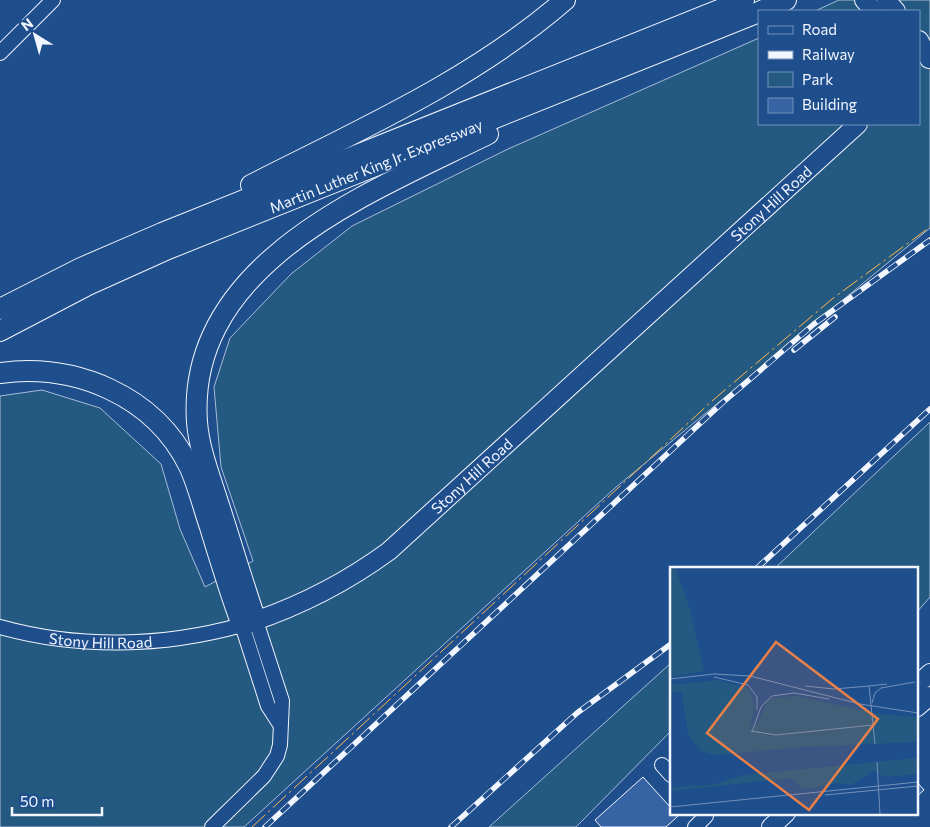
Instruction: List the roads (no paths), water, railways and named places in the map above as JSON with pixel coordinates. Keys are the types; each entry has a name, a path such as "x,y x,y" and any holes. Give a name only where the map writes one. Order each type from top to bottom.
{"highway":[{"path":"121,250 419,100 499,50 565,0"},
{"name":"Martin Luther King Jr. Expressway","path":"0,309 121,250 744,0"},
{"name":"Martin Luther King Jr. Expressway","path":"764,10 786,0"},
{"name":"Martin Luther King Jr. Expressway","path":"0,332 88,285 168,248 758,13"},
{"path":"249,623 197,424 196,392 199,375 209,342 225,311 261,269 294,241 330,216 604,75"},
{"path":"0,373 29,370 82,377 100,384 135,403 160,426 180,450 196,482 249,623"}],"main road":[{"path":"864,0 873,10"},
{"path":"886,0 895,10"},
{"path":"920,44 924,60"},
{"name":"Stony Hill Road","path":"249,623 293,607 332,588 370,564 401,541 857,125"},
{"path":"918,684 930,674"},
{"path":"918,706 930,696"},
{"path":"771,827 785,814"}],"street":[{"path":"0,53 53,0"},
{"path":"212,827 256,786 272,767 280,745 279,723 282,701 249,623"},
{"name":"Stony Hill Road","path":"0,627 67,640 120,643 185,638 249,623"},
{"path":"694,827 706,816 704,814"}],"railway":[{"path":"265,827 721,404 814,324 930,240"},
{"path":"794,350 835,317"},
{"path":"758,567 930,409"},
{"path":"451,827 577,713 670,645"}]}
